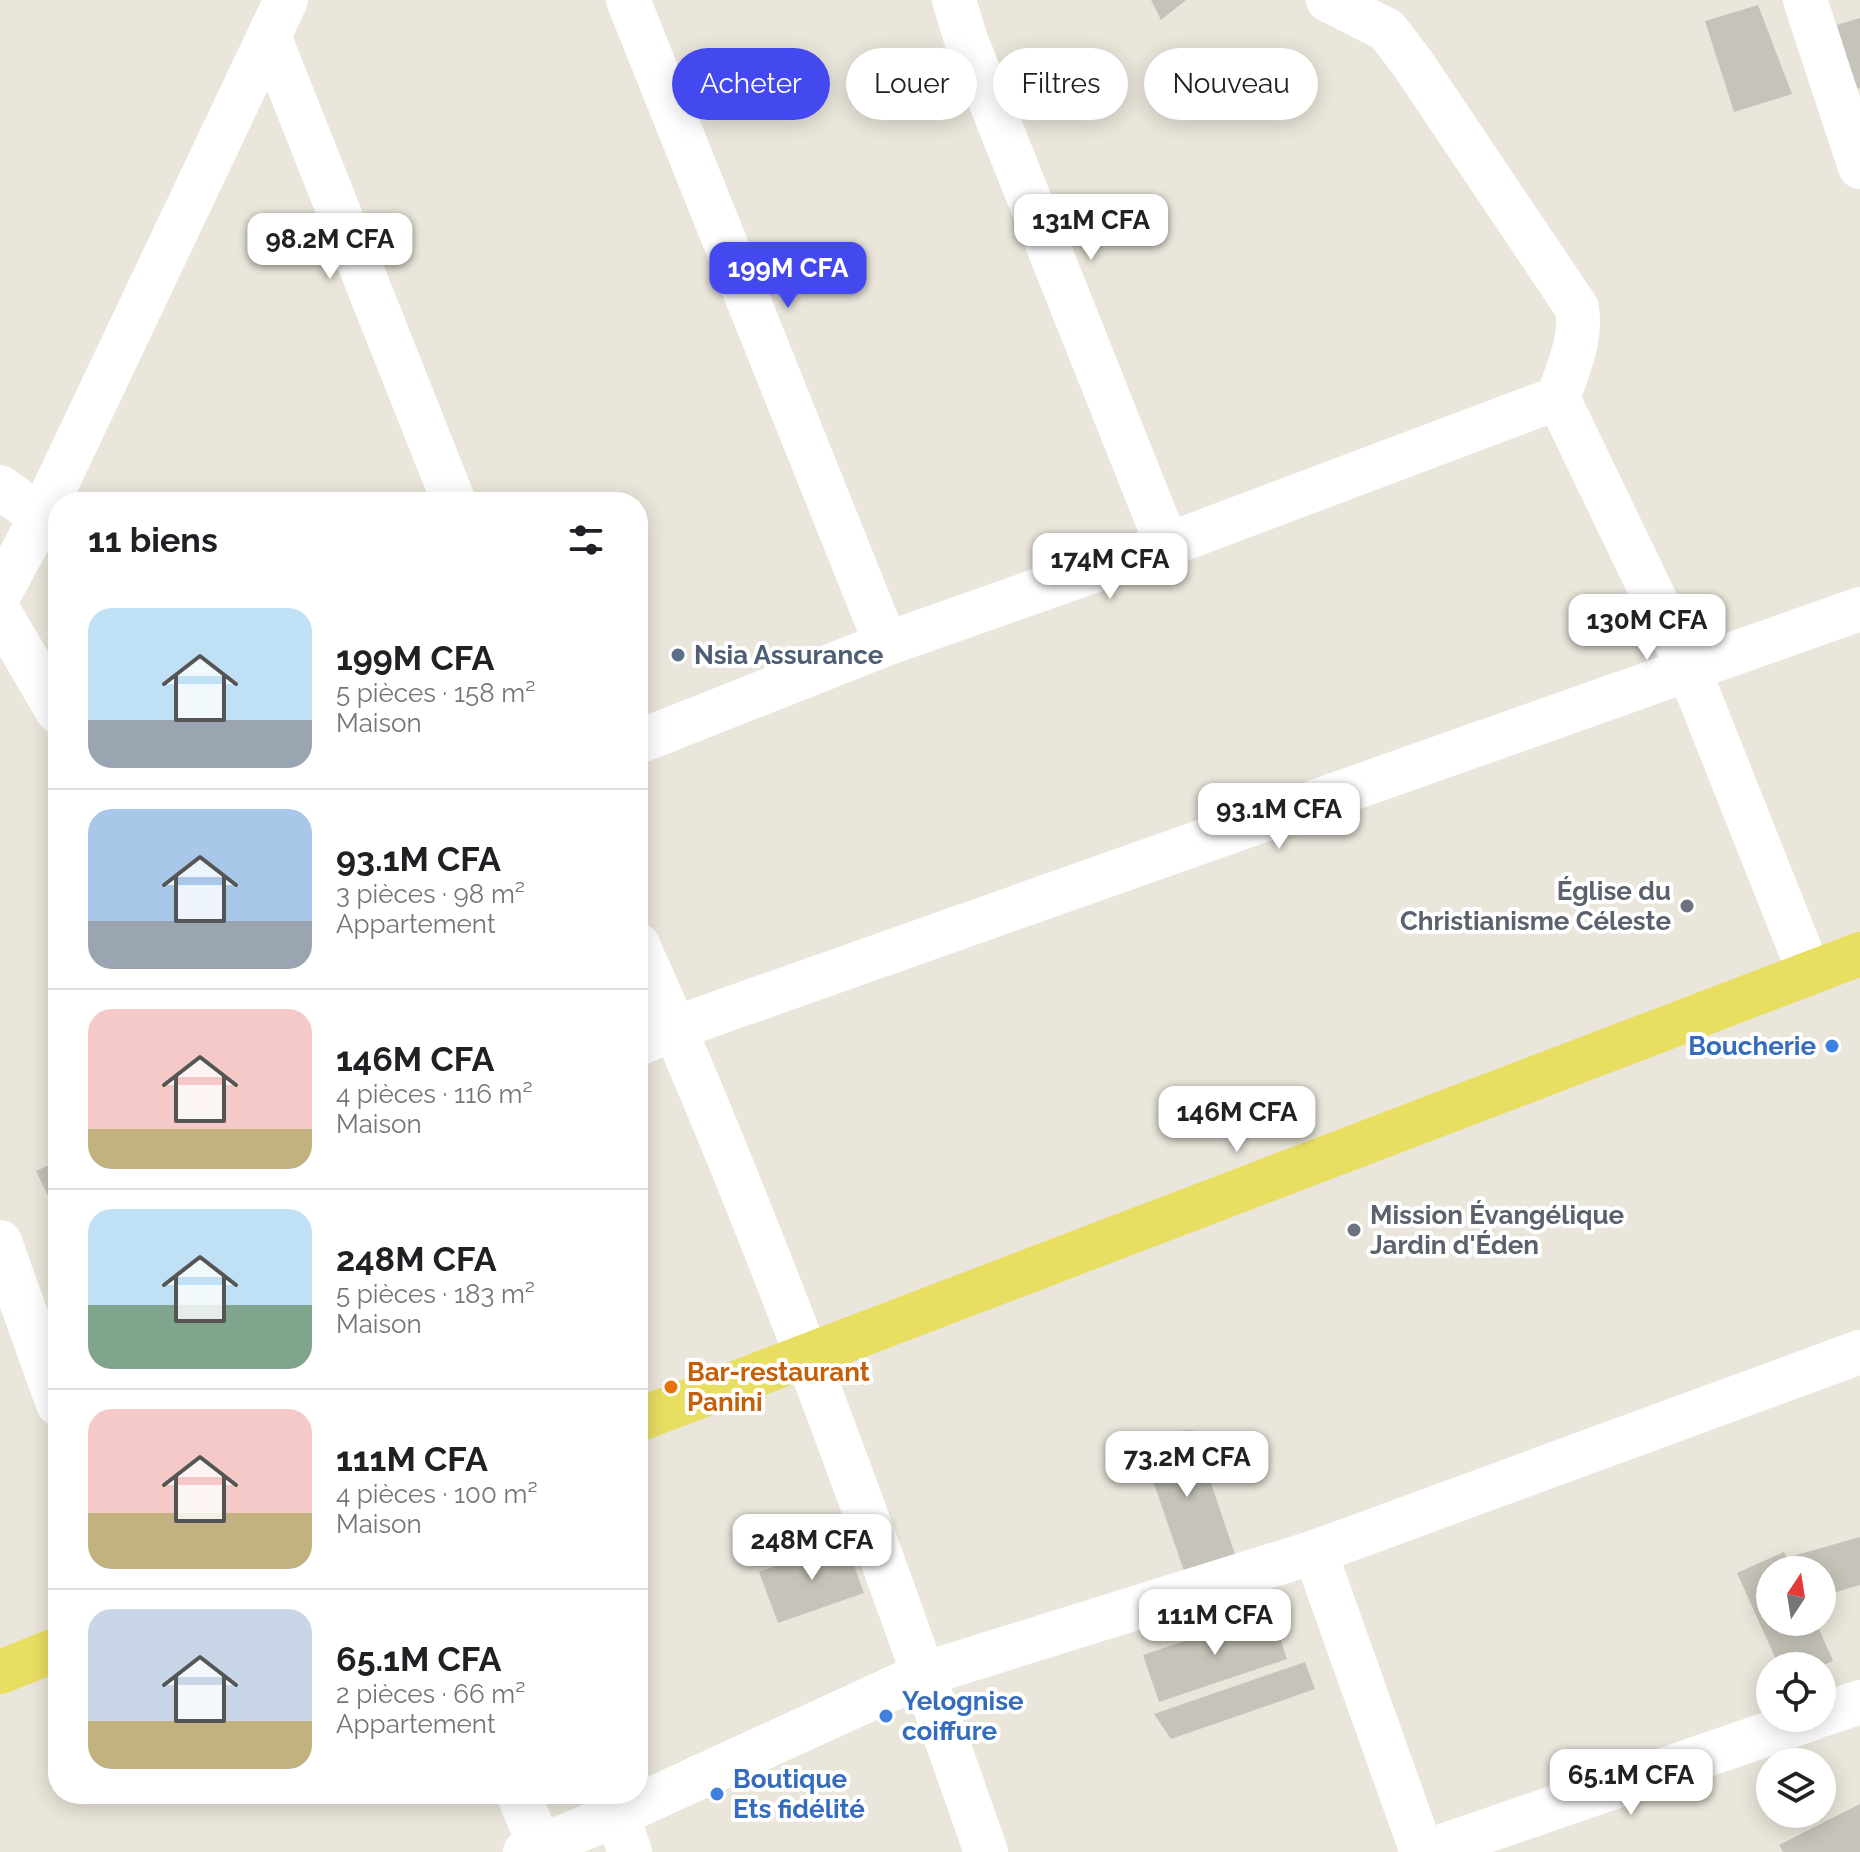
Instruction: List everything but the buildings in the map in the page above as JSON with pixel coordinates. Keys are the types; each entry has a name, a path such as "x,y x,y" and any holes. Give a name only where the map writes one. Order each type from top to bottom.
{"main road":[{"path":"648,1416 1860,954"},
{"path":"0,1672 48,1653"}],"street":[{"path":"628,0 886,644"},
{"path":"954,0 966,40 1167,545"},
{"path":"1328,0 1387,30 1577,308 1579,321 1573,357 1558,398 1689,670 1809,972"},
{"path":"1805,0 1860,167"},
{"path":"278,18 450,492"},
{"path":"53,492 278,18"},
{"path":"648,738 886,644 1167,545 1558,398"},
{"path":"0,487 41,517"},
{"path":"0,593 48,502"},
{"path":"656,1036 1860,609"},
{"path":"0,613 48,695"},
{"path":"648,996 656,1036 807,1354 986,1852"},
{"path":"0,1242 48,1376"},
{"path":"521,1804 532,1849 624,1834 924,1674 1315,1552 1860,1352"},
{"path":"1315,1552 1424,1852 1773,1732"},
{"path":"1836,1710 1860,1702"}],"place":[{"name":"Nsia Assurance","path":"678,655"},
{"name":"Église du Christianisme Céleste","path":"1687,906"},
{"name":"Boucherie","path":"1832,1046"},
{"name":"Mission Évangélique Jardin d'Éden","path":"1354,1230"},
{"name":"Bar-restaurant Panini","path":"671,1387"},
{"name":"Yelognise coiffure","path":"886,1716"},
{"name":"Boutique Ets fidélité","path":"717,1794"}]}
